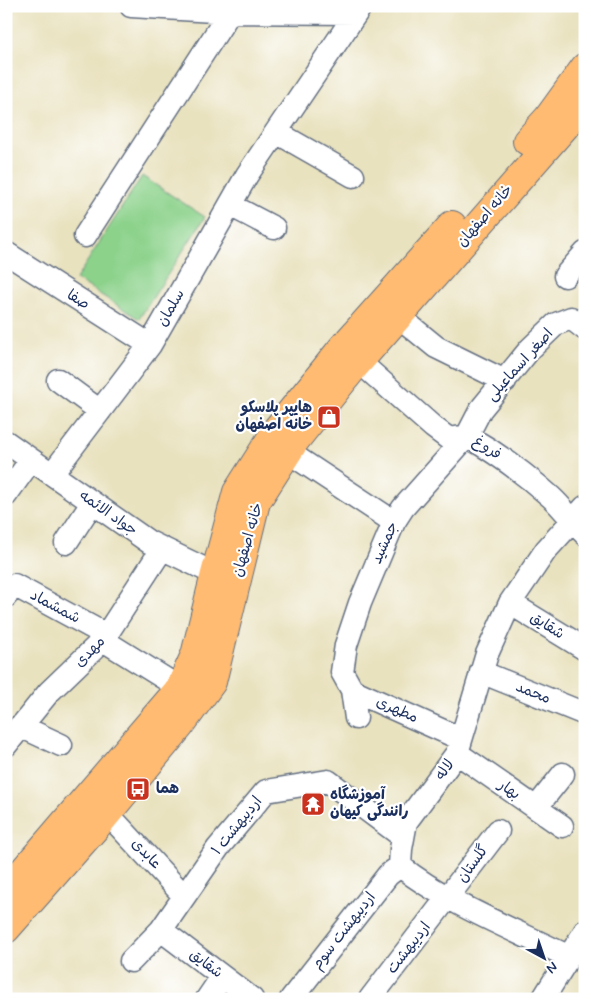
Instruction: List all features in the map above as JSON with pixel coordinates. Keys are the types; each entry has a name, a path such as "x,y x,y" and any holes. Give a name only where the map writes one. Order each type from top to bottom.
{"main road":[{"name":"خانه اصفهان","path":"6,891 180,688 195,656 237,492 277,429 352,354 548,118 585,68"},
{"name":"خانه اصفهان","path":"6,929 180,726 212,682 256,502 352,354 398,316 568,123 585,99"}],"street":[{"path":"131,6 230,12 358,10"},
{"name":"سلمان","path":"52,474 150,345 247,175 358,10"},
{"path":"85,236 230,12"},
{"path":"276,132 353,176"},
{"path":"230,205 274,228"},
{"path":"566,276 585,253"},
{"name":"صفا","path":"10,264 150,345"},
{"path":"398,316 436,347 505,380"},
{"name":"اصغر اسماعیلی","path":"468,436 481,409 530,349 556,324 571,318 585,329"},
{"name":"فروغ","path":"352,354 433,427 449,439 468,436 496,453 580,520"},
{"path":"58,380 100,411"},
{"name":"جمشید","path":"356,718 347,681 346,644 360,603 394,522 403,508 468,436"},
{"name":"جواد الائمه","path":"6,442 149,542 215,574"},
{"path":"288,452 394,522"},
{"path":"6,495 31,460"},
{"path":"66,543 92,502"},
{"name":"لاله","path":"400,866 400,848 406,822 459,746 487,654 510,603 546,550 580,520"},
{"name":"مهدی","path":"6,745 49,692 103,640 162,549"},
{"name":"شمشماد","path":"6,596 14,585 95,628 103,640 180,688"},
{"name":"شقایق","path":"510,603 585,649"},
{"name":"محمد","path":"482,672 585,714"},
{"name":"مطهری","path":"347,681 459,746"},
{"path":"20,726 62,745"},
{"name":"بهار","path":"459,746 536,808 562,826"},
{"path":"536,808 563,774"},
{"name":"اردیبهشت ۱","path":"131,961 161,930 218,848 266,791 328,781 403,838"},
{"name":"عابدی","path":"107,813 184,896"},
{"name":"گلستان","path":"448,898 498,831"},
{"path":"400,866 448,898 569,957"},
{"name":"اردیبهشت سوم","path":"291,999 388,875 400,866"},
{"name":"اردیبهشت","path":"370,999 448,898"},
{"name":"شقایق","path":"161,930 252,999"},
{"path":"544,999 585,931"},
{"path":"206,999 222,977"}],"green space":[{"path":"142,176 205,217 139,319 76,279"}],"place":[{"name":"هایپر پلاسکو خانه اصفهان","path":"329,417"},
{"name":"هما","path":"138,789"},
{"name":"آموزشگاه رانندگی کیهان","path":"313,804"}]}
